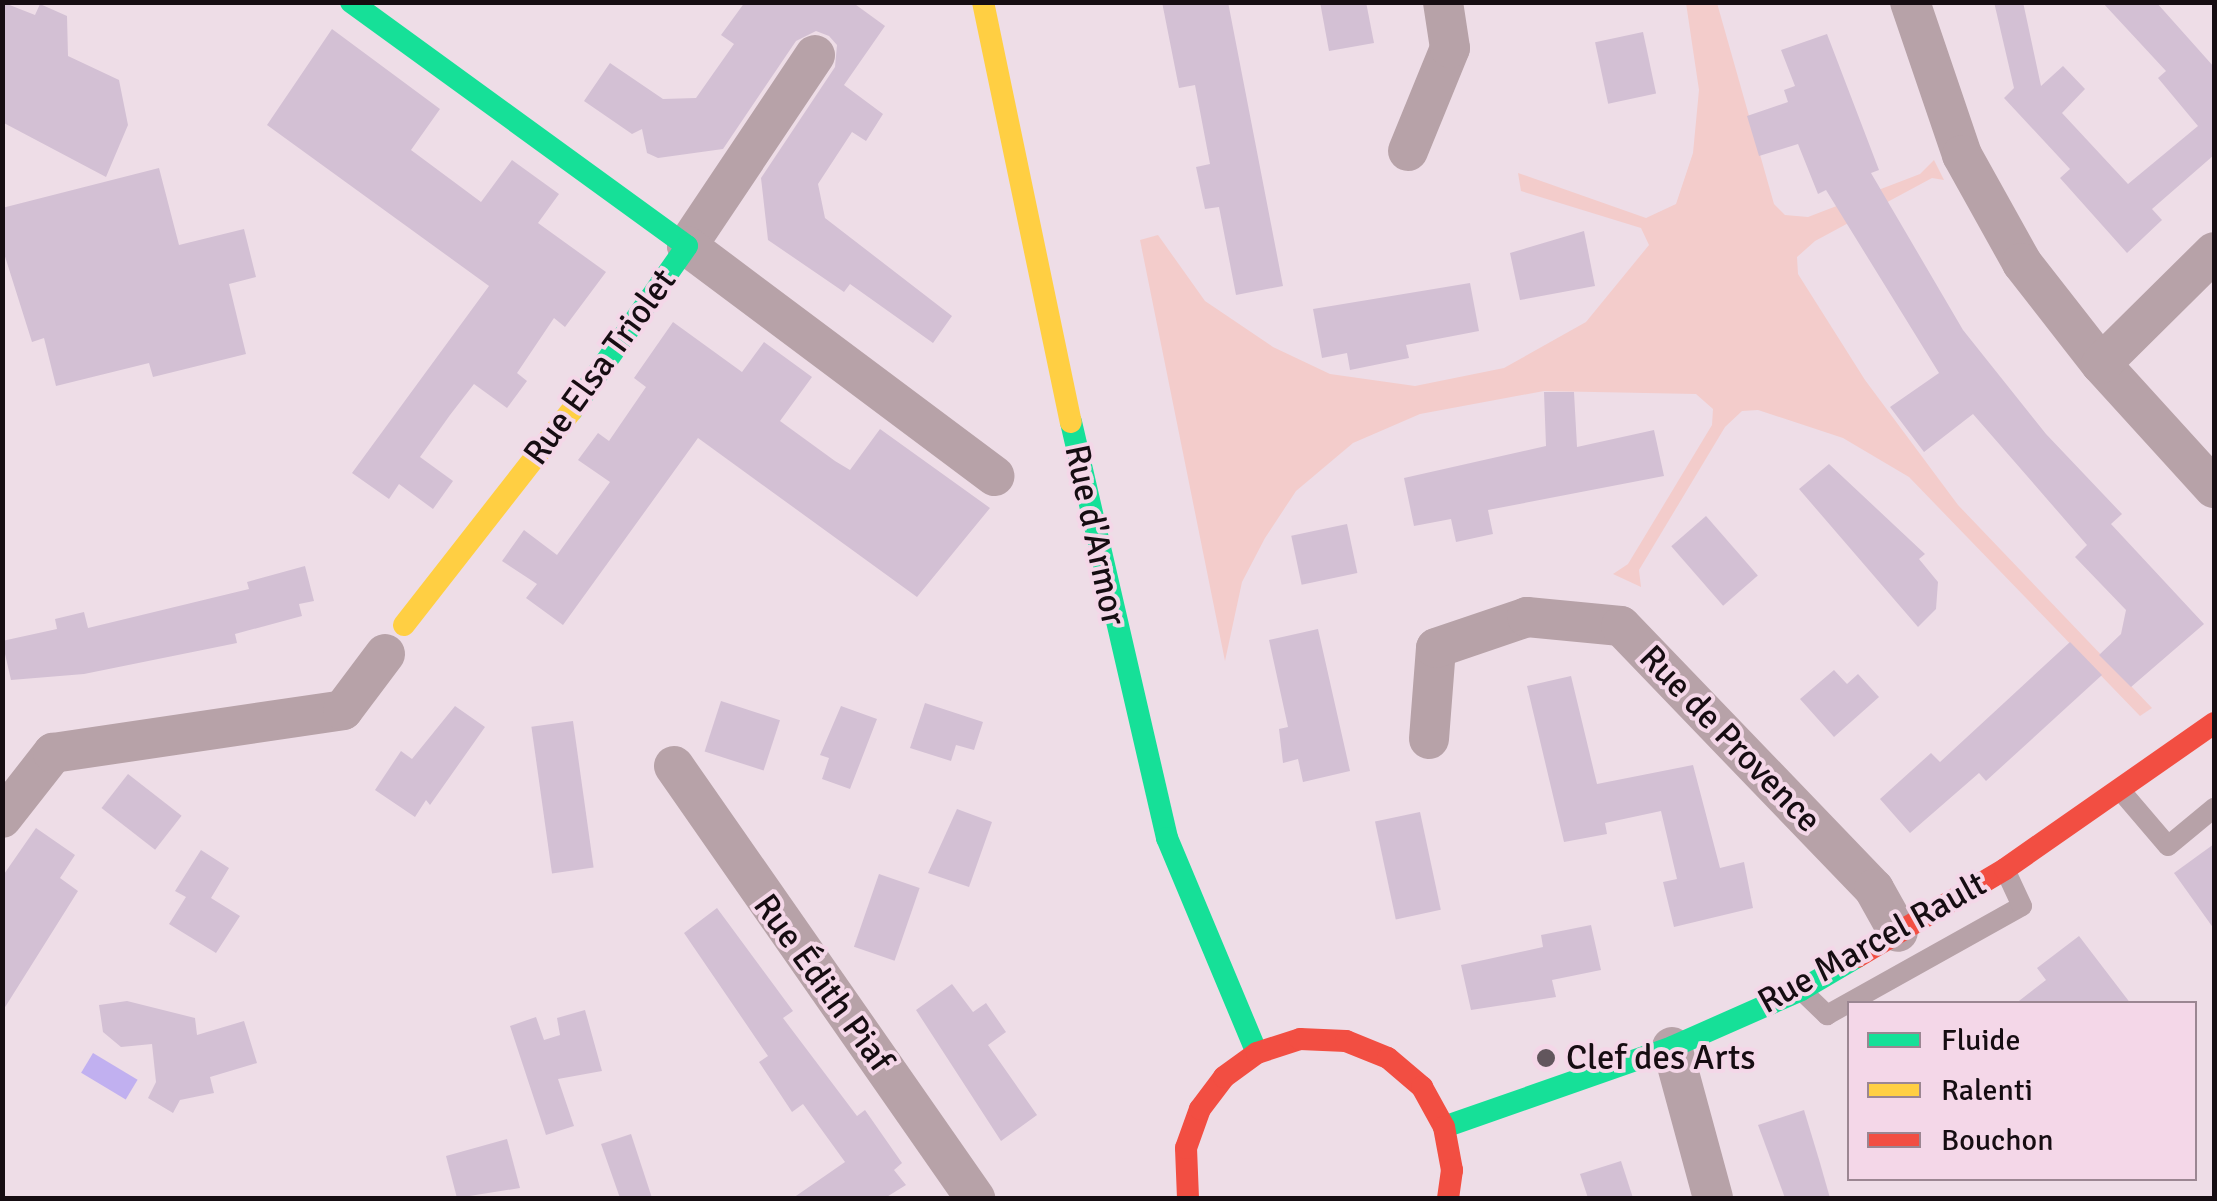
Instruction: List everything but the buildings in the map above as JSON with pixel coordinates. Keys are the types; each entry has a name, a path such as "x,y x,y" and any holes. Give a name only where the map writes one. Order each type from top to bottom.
{"street":[{"name":"Rue Elsa Triolet","path":"352,2 688,246 587,392 394,639"},
{"name":"Rue d'Armor","path":"983,2 1109,602 1167,838 1257,1053"},
{"path":"1408,152 1450,48 1443,2"},
{"path":"1910,2 1962,156 2022,263 2101,364 2214,488"},
{"path":"815,55 688,246 995,476"},
{"path":"2101,364 2214,252"},
{"name":"Rue de Provence","path":"1429,738 1436,648 1527,618 1621,626 1874,889 1898,932"},
{"path":"2,818 53,753 343,710 394,639"},
{"name":"Rue Marcel Rault","path":"1444,1127 1672,1047 1801,990 2005,869 2214,724"},
{"name":"Rue Édith Piaf","path":"674,766 975,1198"},
{"path":"1188,1198 1186,1148 1200,1110 1224,1077 1257,1053 1315,1040 1346,1042 1388,1058 1422,1087 1444,1127 1452,1170 1448,1198"},
{"path":"1672,1047 1713,1198"}],"lane":[{"path":"2119,790 2168,846 2214,808"},
{"path":"1850,1001 2022,906 2005,869"},
{"path":"1801,990 1827,1014 1847,1003"}],"shaded area":[{"path":"1686,3 1717,3 1774,204 1785,215 1808,217 1920,174 1934,160 1944,180 1932,178 1815,241 1797,257 1798,274 1865,380 1958,505 2152,708 2140,716 1909,477 1843,438 1758,410 1742,411 1725,427 1639,570 1641,587 1613,574 1628,564 1712,425 1713,409 1696,394 1544,391 1420,414 1353,443 1296,491 1265,538 1242,582 1225,661 1140,240 1158,235 1205,301 1273,347 1330,374 1415,386 1504,368 1586,322 1649,245 1641,228 1521,191 1518,173 1646,218 1676,204 1693,153 1699,90"},
{"path":"93,1053 138,1080 126,1099 81,1073"}],"traffic: fast":[{"path":"351,2 687,246 572,410"},
{"path":"1071,422 1167,838 1257,1053"},
{"path":"1444,1127 1672,1047 1801,990 1857,957"}],"traffic: slow":[{"path":"983,2 1071,422"},
{"path":"404,625 572,410"}],"traffic: jam":[{"path":"1857,957 2005,869 2214,723"},
{"path":"1188,1198 1186,1148 1200,1109 1224,1077 1257,1053 1300,1039 1346,1041 1388,1058 1422,1087 1444,1127 1452,1170 1448,1198"}],"place":[{"name":"Clef des Arts","path":"1546,1058"}]}
